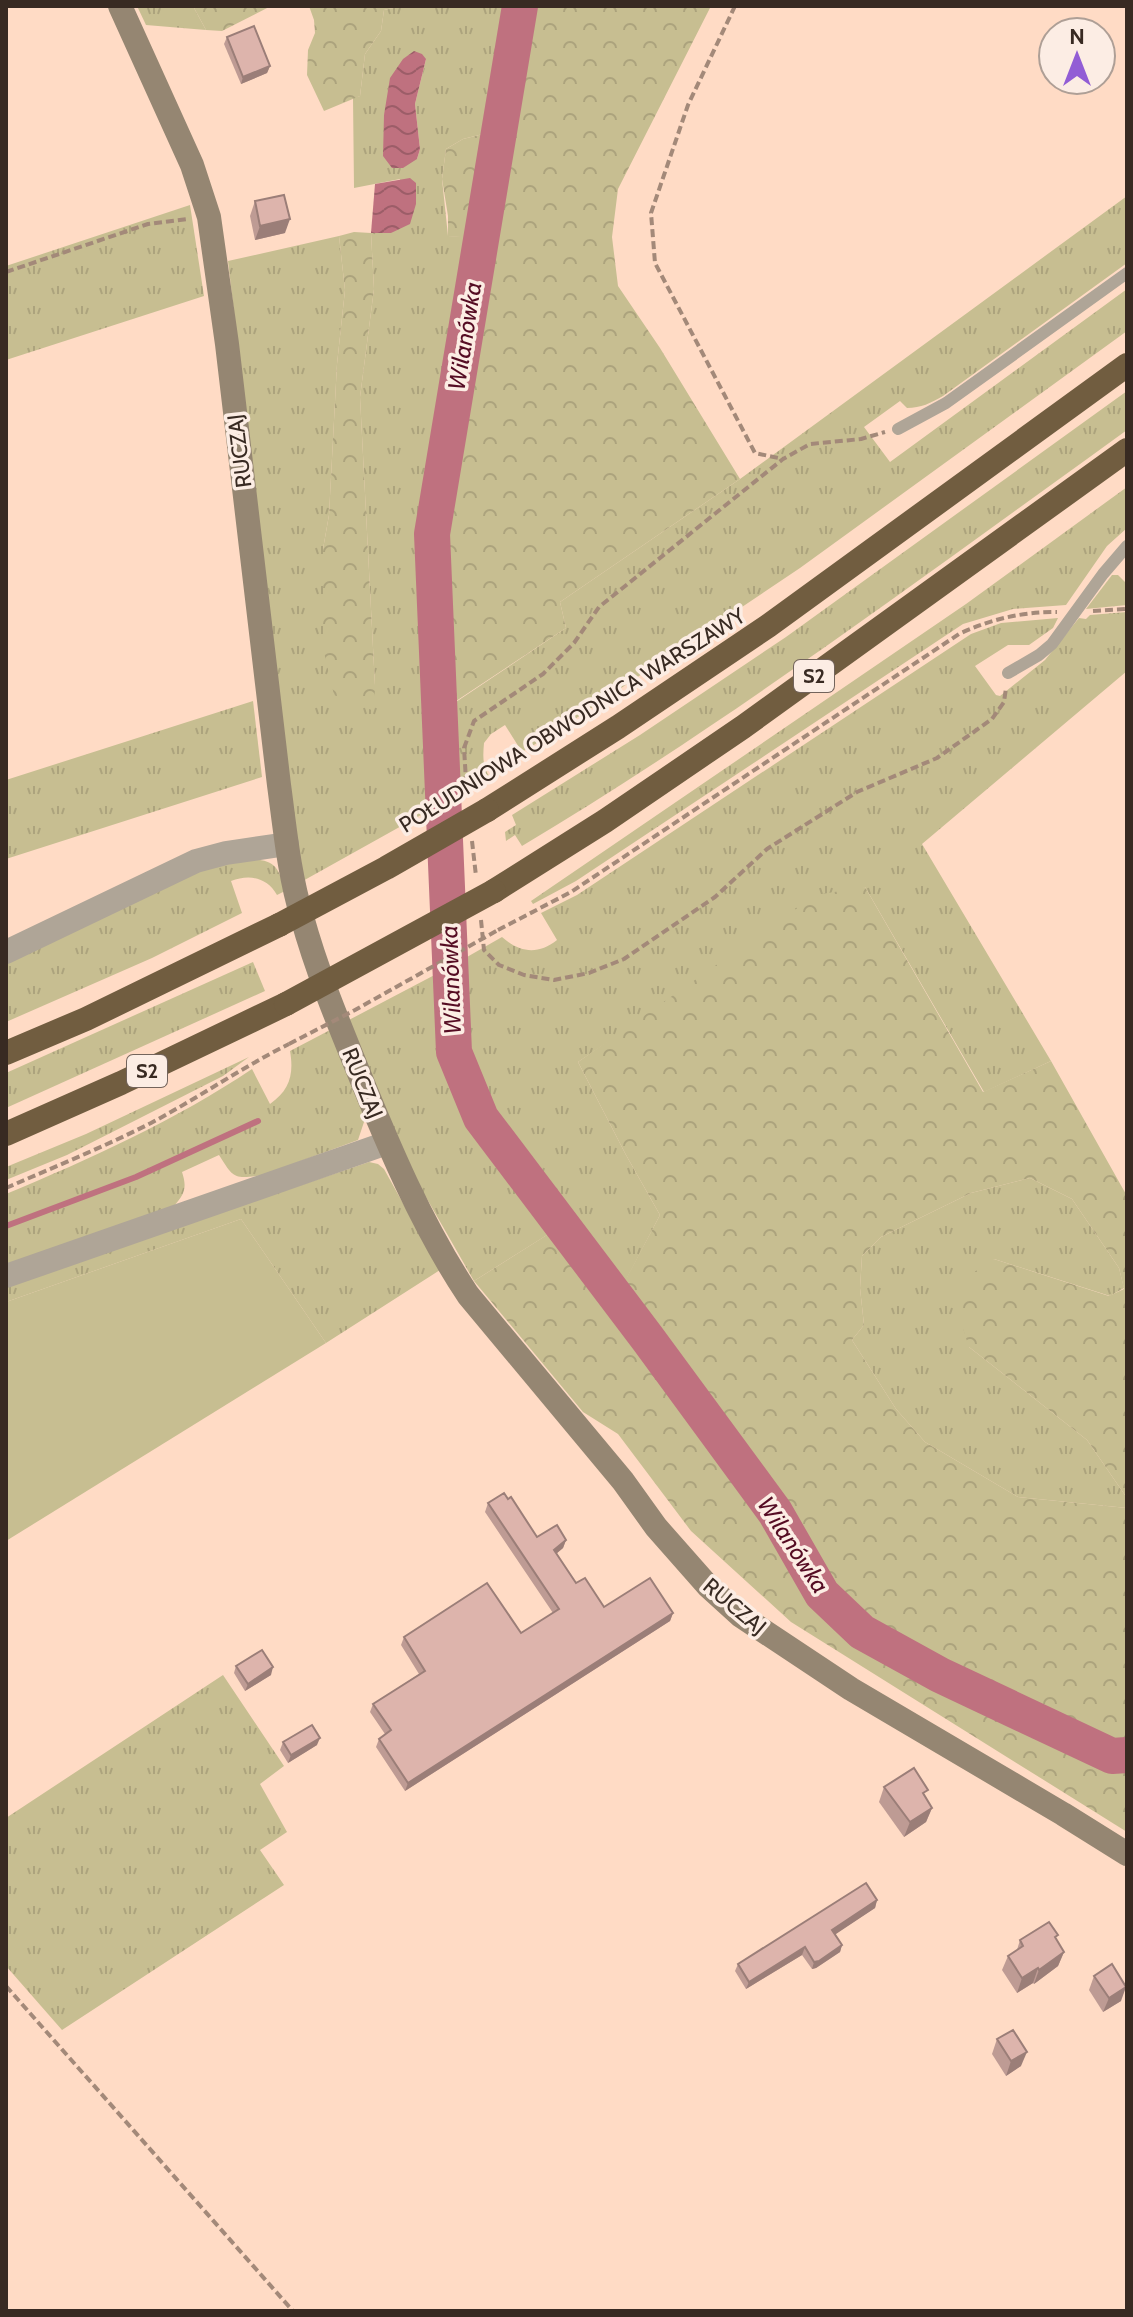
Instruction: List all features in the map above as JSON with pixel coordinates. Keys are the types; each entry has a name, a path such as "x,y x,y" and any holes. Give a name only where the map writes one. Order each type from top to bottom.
{"highway":[{"name":"POŁUDNIOWA OBWODNICA WARSZAWY","path":"6,1053 114,1006 279,925 386,868 477,805 618,727 768,626 1127,365"},
{"name":"S2","path":"6,1134 286,1004 485,883 605,821 743,727 1127,450"}],"street":[{"name":"RUCZAJ","path":"120,6 192,165 209,217 287,844 301,914 323,984 387,1143 429,1229 468,1295 623,1481 656,1527 708,1586 741,1616 851,1689 1127,1854"},
{"path":"6,952 196,861 287,844"},
{"path":"6,1276 387,1143"}],"lane":[{"path":"898,429 946,403 1127,273"},
{"path":"1008,673 1052,644 1127,546"}],"path":[{"path":"735,6 688,105 651,213 655,263 755,453 783,459"},
{"path":"6,272 148,224 197,218"},
{"path":"477,805 464,748 474,721 543,674 574,643 599,607 783,459 810,444 861,439 898,429"},
{"path":"6,1188 149,1124 253,1062 571,892 959,634 986,622 1029,613 1127,609"},
{"path":"481,920 484,950 499,965 524,975 554,980 589,973 624,959 715,897 767,849 857,792 937,758 992,719 1004,702 1008,673"},
{"path":"471,831 485,883"},
{"path":"6,1986 293,2311"}],"green space":[{"path":"137,6 193,6 206,30 146,25"},
{"path":"193,6 271,6 222,31 206,30"},
{"path":"309,6 403,6 384,10 381,31 365,54 360,96 324,111 307,75 308,50 315,33"},
{"path":"403,6 510,6 487,133 463,139 446,149 442,179 448,236 473,237 421,584 432,717 430,810 301,882 228,261 339,236 345,290 337,364 329,515 323,549 375,686 360,397 374,289 371,233 391,233 400,179 354,188 353,98 360,96 365,54 381,31 384,10","holes":["426,59 415,104 420,149 417,159 384,115"]},
{"path":"510,6 711,6 618,189 612,237 618,286 740,479 560,602 566,628 432,717 421,584 472,238 448,236 442,179 446,149 463,139 487,133"},
{"path":"1127,196 1127,263 943,396 912,408 907,408 900,401 864,427 890,462 1127,289 1127,331 800,568 554,733 522,752 505,725 491,734 484,743 483,752 484,765 490,777 450,799 444,710 566,628 560,602 740,479"},
{"path":"190,205 204,296 6,360 6,266"},
{"path":"354,232 371,233 374,289 360,397 374,711 334,695 323,648 323,549 329,515 337,364 345,290 339,236"},
{"path":"1127,391 1127,430 1087,459 809,658 667,755 522,846 515,835 506,841 505,832 516,825 512,815 640,735 786,637"},
{"path":"1127,487 1127,528 1107,546 1066,605 1013,609 963,624 576,881 533,904 531,901 966,604"},
{"path":"1112,575 1118,575 1127,584 1127,605 1086,609"},
{"path":"1127,612 1127,671 922,844 1051,1061 984,1092 865,887 636,1023 578,1062 660,1215 627,1278 569,1221 482,1101 469,1065 460,961 502,937 522,949 536,950 550,945 557,940 541,913 577,895 971,634 1001,623 1058,618 1053,628 1029,645 1008,645 975,666 996,695 1000,696 1045,660 1079,618"},
{"path":"253,701 262,777 6,859 6,780"},
{"path":"250,859 275,866 285,891 277,895 268,884 257,879 231,881 242,913 152,958 6,1022 6,962 194,872"},
{"path":"865,887 983,1092 1051,1061 1127,1196 1127,1498 1087,1440 969,1347 953,1299 965,1278 994,1259 1109,1296 1124,1289 1119,1268 1072,1199 1030,1178 971,1193 881,1237 862,1256 860,1288 864,1325 852,1340 896,1409 925,1442 1018,1497 1127,1508 1127,1832 791,1622 691,1531 618,1434 583,1412 474,1281 569,1221 627,1277 660,1215 578,1062 816,895"},
{"path":"253,962 265,991 6,1108 6,1073"},
{"path":"444,970 447,1044 457,1087 488,1143 555,1230 474,1281 395,1143 347,1021"},
{"path":"332,1029 365,1119 358,1140 263,1175 236,1176 219,1155 182,1172 184,1190 174,1206 6,1266 6,1194 132,1138 252,1069 270,1104 289,1081 290,1051"},
{"path":"249,1057 223,1076 67,1155 6,1180 6,1167 86,1134"},
{"path":"369,1162 384,1169 440,1270 326,1343 241,1219 6,1302 6,1285"},
{"path":"1030,1178 1072,1199 1119,1268 1124,1288 1110,1296 994,1259 969,1347 1087,1440 1127,1498 1127,1508 1018,1497 925,1442 896,1409 852,1340 864,1325 860,1288 862,1256 881,1237 971,1193"},
{"path":"241,1219 326,1343 6,1541 6,1302"},
{"path":"223,1675 284,1766 260,1784 287,1832 260,1850 284,1885 62,2030 6,1966 6,1818"}],"water":[{"path":"414,51 426,59 415,104 420,149 417,159 403,168 392,168 383,156 384,115 390,78 403,59"},
{"path":"410,178 416,183 416,204 410,224 391,233 371,233 375,184"}],"building":[{"path":"254,26 270,66 243,77 227,37"},
{"path":"284,195 290,219 260,226 255,201"},
{"path":"504,1493 508,1499 511,1497 537,1537 557,1525 566,1540 554,1550 576,1583 585,1578 604,1607 650,1578 673,1613 408,1783 379,1739 391,1730 373,1704 425,1671 404,1637 487,1583 521,1633 559,1609 488,1503"},
{"path":"262,1650 273,1667 248,1684 236,1666"},
{"path":"312,1725 320,1738 291,1755 283,1742"},
{"path":"914,1768 928,1790 923,1793 932,1808 910,1822 884,1787"},
{"path":"866,1883 877,1900 832,1930 842,1945 814,1962 805,1947 749,1982 738,1964"},
{"path":"1049,1922 1064,1952 1022,1978 1008,1956 1023,1946 1020,1940"},
{"path":"1112,1964 1126,1987 1109,1998 1094,1976"},
{"path":"1013,2030 1027,2052 1011,2061 997,2039"}],"waterway":[{"name":"Wilanówka","path":"520,6 432,534 454,1052 481,1118 775,1512 822,1594 862,1632 940,1675 1112,1756 1127,1755"},
{"path":"6,1226 136,1177 258,1121"}]}
